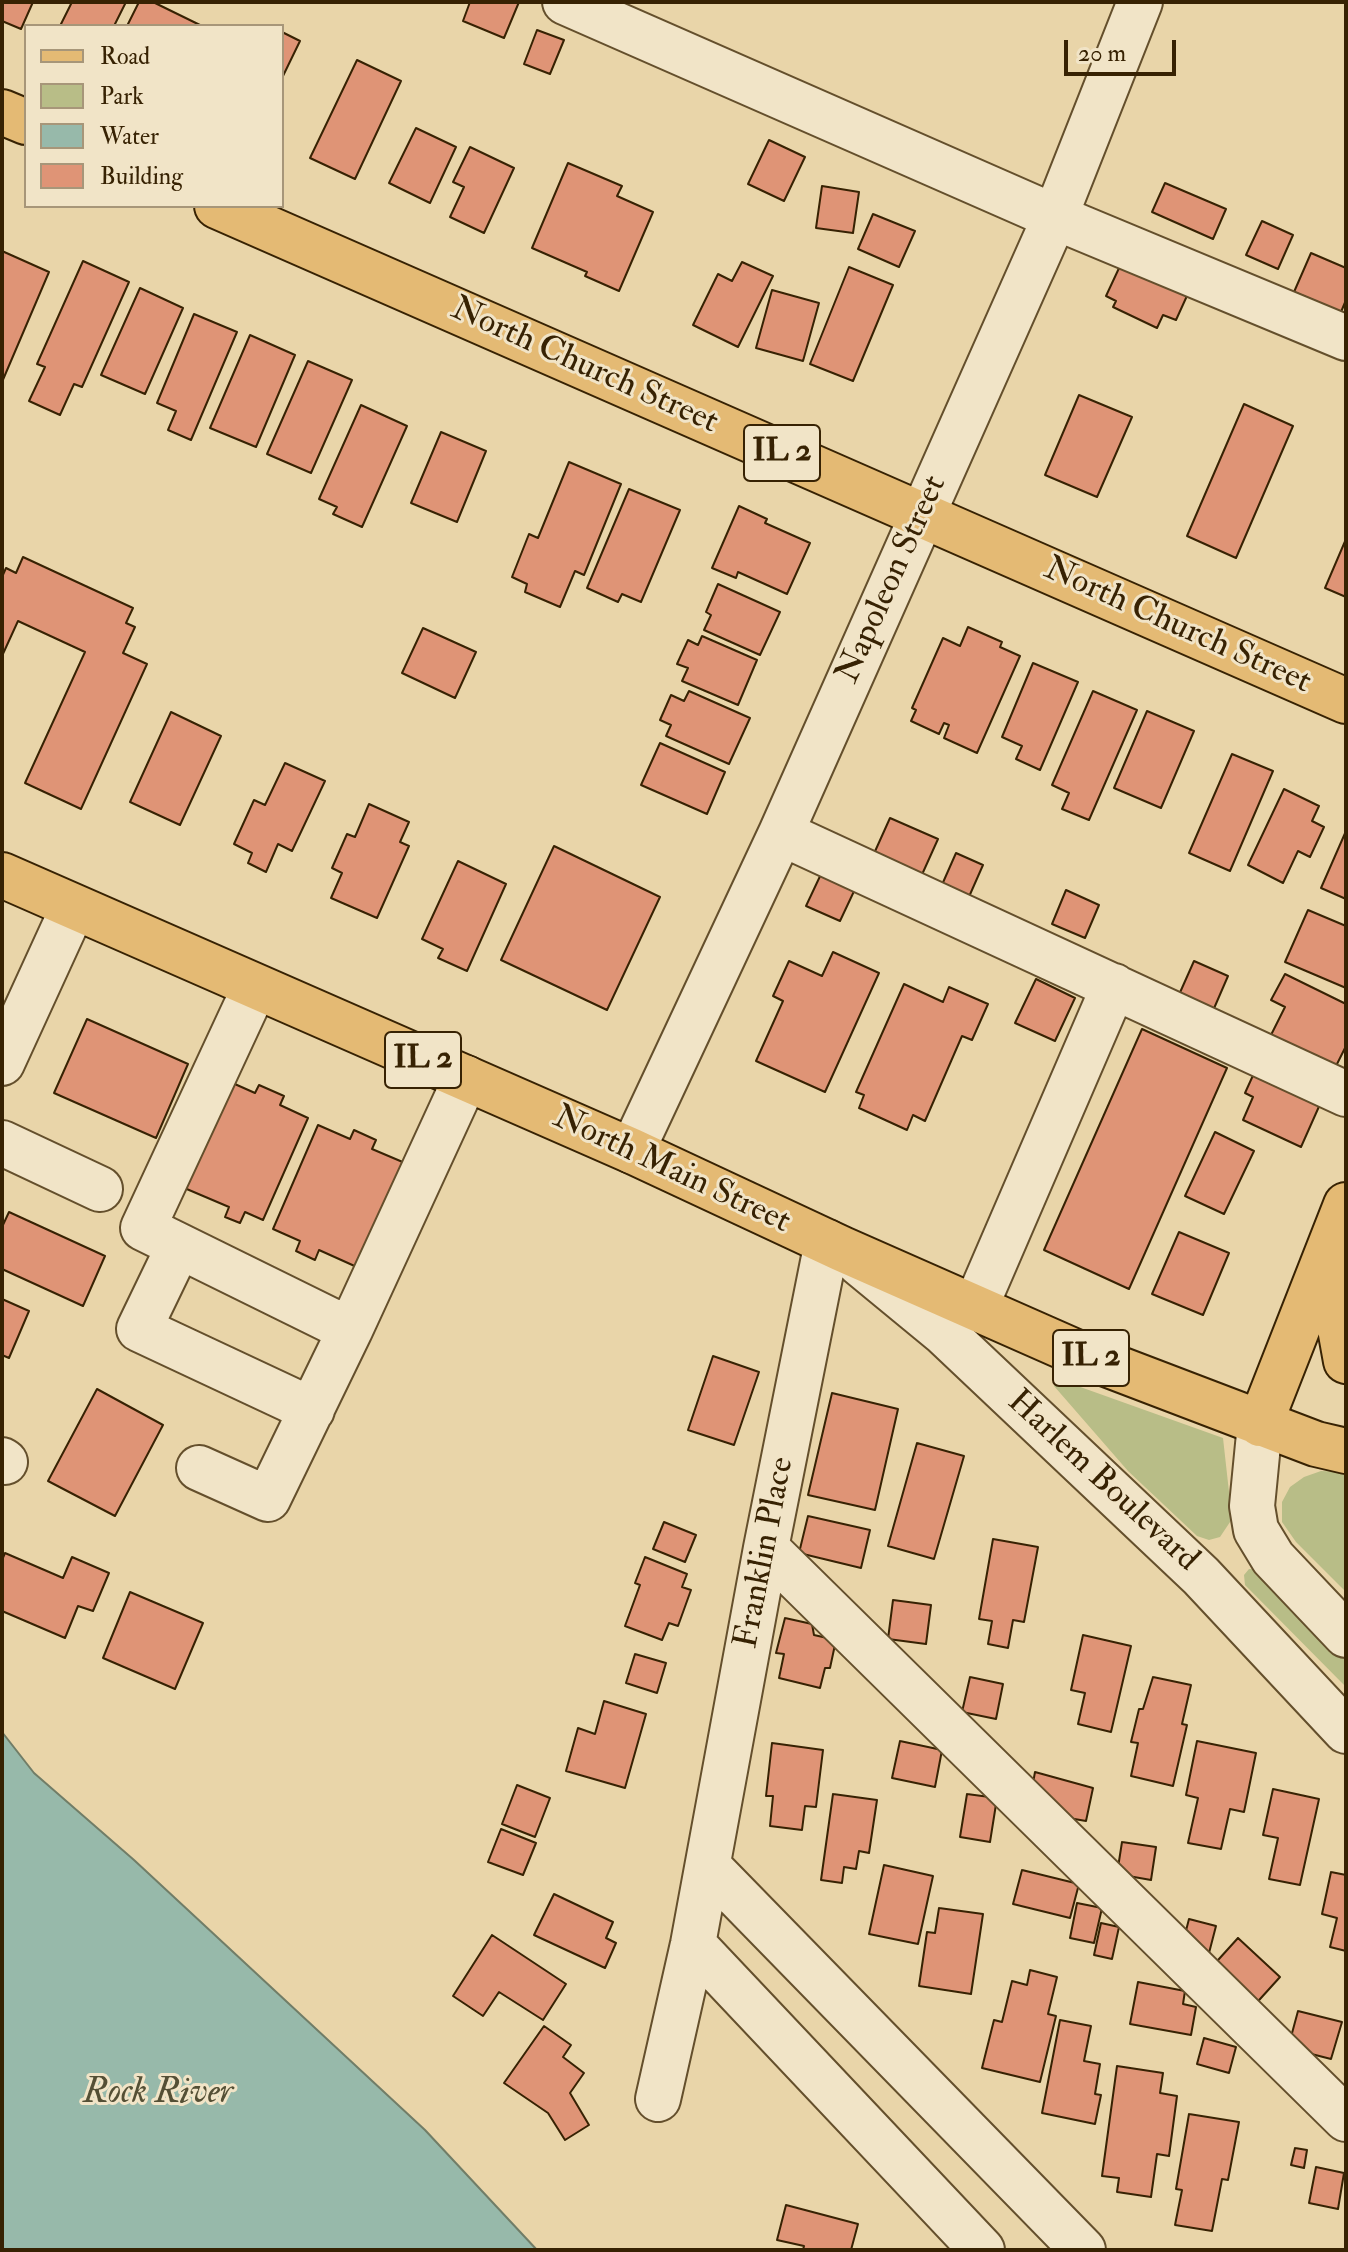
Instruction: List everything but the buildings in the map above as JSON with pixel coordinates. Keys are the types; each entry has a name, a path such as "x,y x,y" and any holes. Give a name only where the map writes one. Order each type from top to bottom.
{"main road":[{"path":"2,112 24,121"},
{"name":"North Church Street","path":"222,208 1346,701"},
{"name":"North Main Street","path":"2,875 632,1151 1080,1354 1260,1424 1346,1451"},
{"path":"1260,1424 1346,1205"},
{"path":"1346,1237 1338,1317 1346,1361"}],"street":[{"path":"565,2 1055,217 1346,338"},
{"name":"Napoleon Street","path":"632,1151 781,833 1055,217 1140,2"},
{"path":"781,833 1346,1094"},
{"path":"2,1063 73,908"},
{"path":"975,1308 1114,986"},
{"path":"255,987 143,1228 350,1330"},
{"path":"199,1468 268,1499 466,1078"},
{"path":"2,1143 100,1189"},
{"name":"Franklin Place","path":"658,2099 693,1944 766,1548 834,1245"},
{"name":"Harlem Boulevard","path":"834,1245 944,1333 1201,1576 1346,1731"},
{"path":"179,1246 139,1329 312,1410"},
{"path":"1260,1424 1252,1506 1256,1530 1273,1558 1346,1635"},
{"path":"1201,1576 1224,1565 1242,1551 1256,1530"},
{"path":"766,1548 1346,2119"},
{"path":"708,1866 1083,2250"},
{"path":"693,1944 982,2250"}],"green space":[{"path":"1058,1379 1223,1438 1232,1519 1220,1537 1209,1540 1197,1536 1128,1471 1054,1386"},
{"path":"1321,1471 1346,1472 1346,1592 1296,1542 1282,1522 1282,1502 1290,1487 1304,1477"},
{"path":"1249,1569 1256,1569 1346,1656 1346,1687 1245,1585 1244,1575"}],"water":[{"name":"Rock River","path":"2,1732 34,1773 134,1860 425,2130 537,2250 2,2250"}]}
